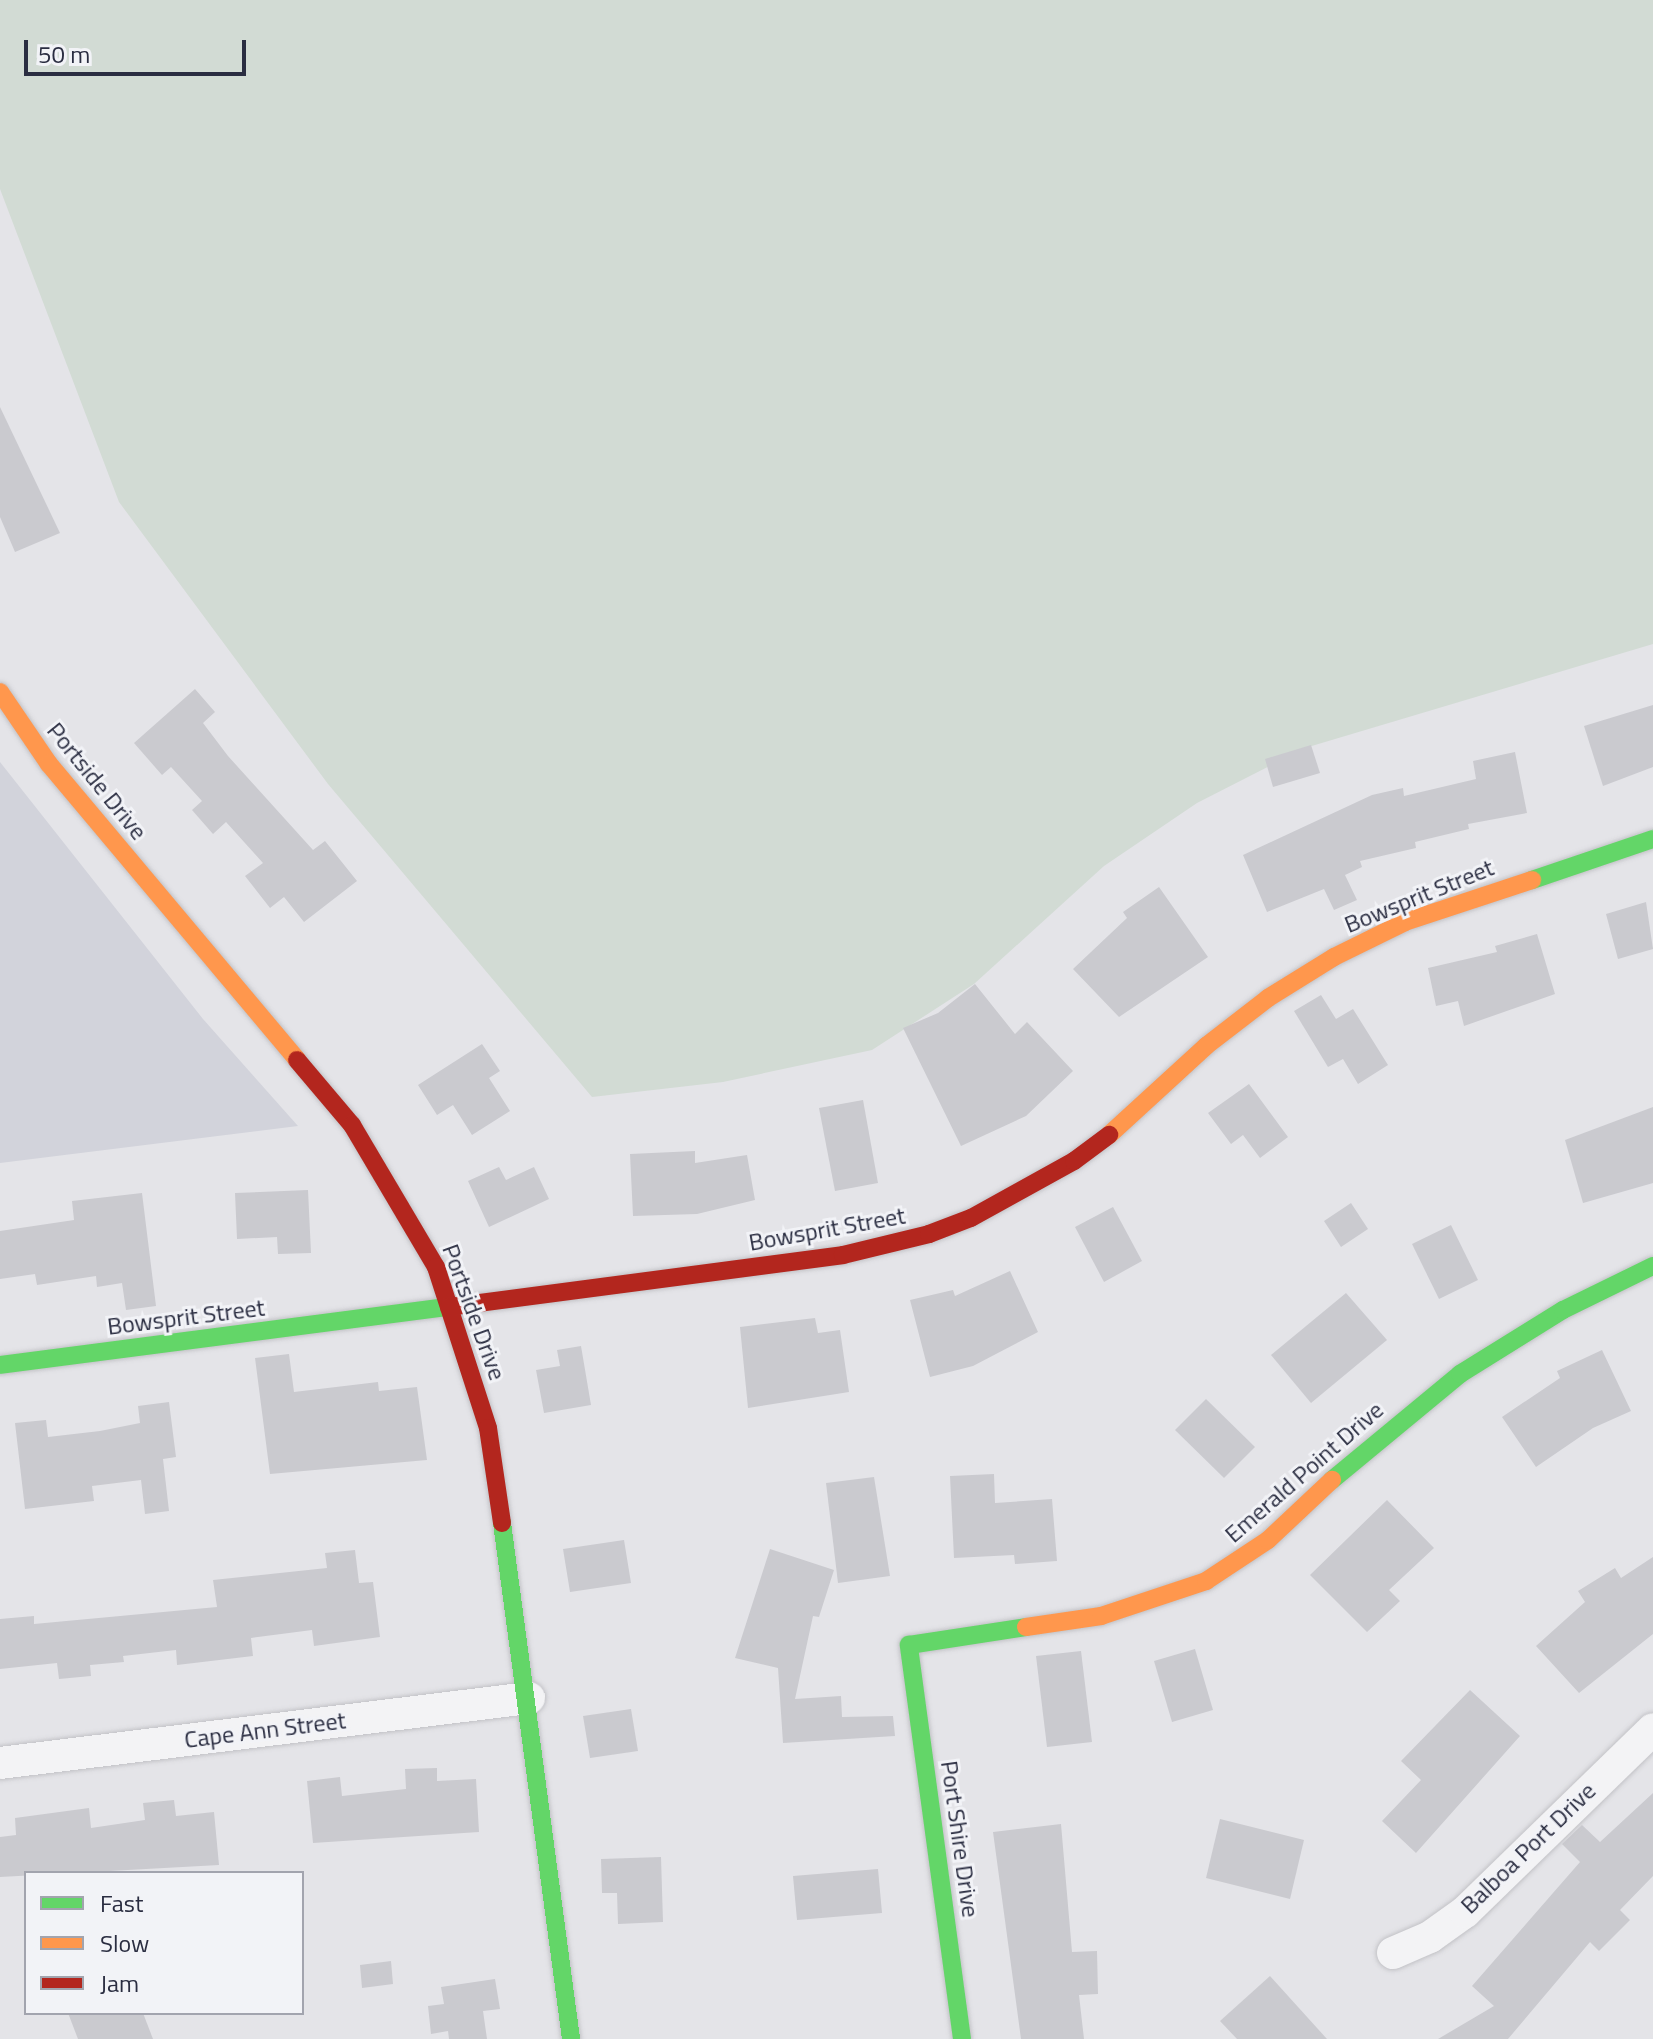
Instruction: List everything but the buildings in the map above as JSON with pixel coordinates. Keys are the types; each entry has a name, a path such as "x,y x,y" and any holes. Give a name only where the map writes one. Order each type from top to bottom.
{"street":[{"name":"Portside Drive","path":"0,692 49,764 352,1125 401,1202 451,1307 488,1428 529,1698 571,2039"},
{"name":"Bowsprit Street","path":"0,1365 843,1255 971,1218 1074,1161 1119,1128 1206,1046 1268,998 1334,957 1419,917 1653,839"},
{"name":"Emerald Point Drive","path":"909,1645 1101,1616 1206,1581 1268,1540 1365,1449 1460,1374 1563,1310 1653,1266"},
{"name":"Port Shire Drive","path":"909,1645 962,2039"},
{"name":"Cape Ann Street","path":"0,1763 529,1698"},
{"name":"Balboa Port Drive","path":"1393,1953 1430,1937 1465,1912 1653,1729"}],"shaded area":[{"path":"0,0 1653,0 1653,644 1305,748 1197,803 1104,866 974,984 872,1050 723,1082 592,1097 328,784 119,502 0,189"},
{"path":"0,762 203,1019 298,1126 0,1163"}],"traffic: fast":[{"path":"1532,880 1653,839"},
{"path":"1332,1480 1460,1374 1563,1310 1653,1266"},
{"path":"0,1365 449,1307"},
{"path":"502,1523 571,2039"},
{"path":"962,2039 909,1645 1026,1627"}],"traffic: slow":[{"path":"0,692 49,764 297,1060"},
{"path":"1109,1135 1206,1046 1268,998 1334,957 1405,922 1532,880"},
{"path":"1026,1627 1101,1616 1206,1581 1268,1540 1332,1480"}],"traffic: jam":[{"path":"297,1060 352,1125 436,1267 488,1428 502,1523"},
{"path":"449,1307 843,1255 929,1234 971,1218 1074,1161 1109,1135"}]}
